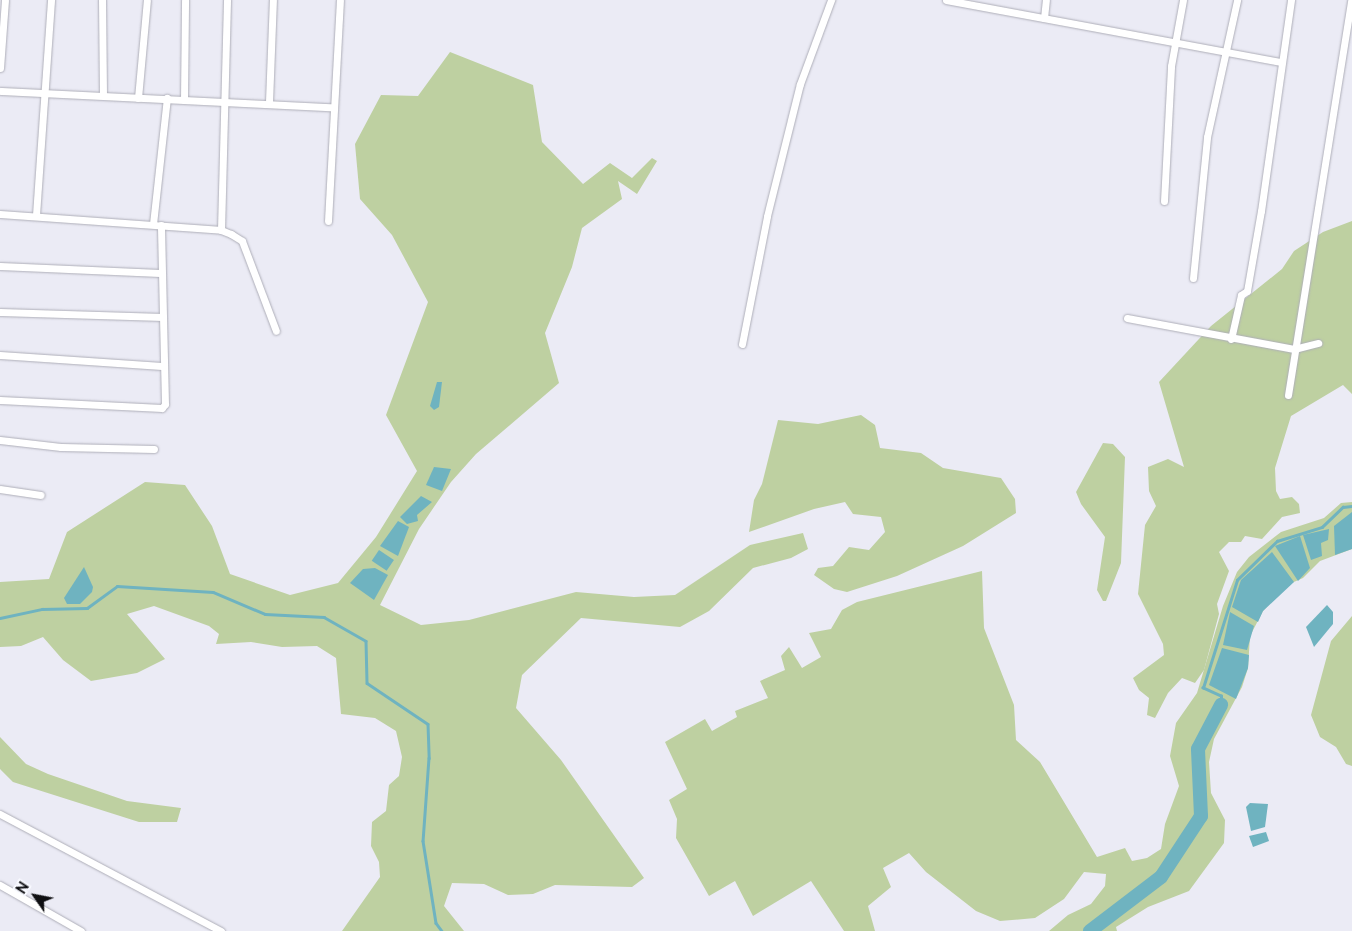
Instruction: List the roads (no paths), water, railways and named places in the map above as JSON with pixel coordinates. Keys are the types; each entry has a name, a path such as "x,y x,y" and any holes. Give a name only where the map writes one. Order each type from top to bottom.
{"street":[{"path":"0,68 5,0"},
{"path":"36,215 51,0"},
{"path":"102,0 103,94"},
{"path":"138,98 147,0"},
{"path":"184,100 186,0"},
{"path":"221,230 227,0"},
{"path":"269,102 273,0"},
{"path":"328,221 332,107 340,0"},
{"path":"742,344 767,216 800,84 831,0"},
{"path":"946,0 1228,50 1281,62"},
{"path":"1044,18 1046,0"},
{"path":"1164,201 1171,66 1183,0"},
{"path":"1193,278 1207,137 1228,50 1237,0"},
{"path":"1231,339 1241,295 1246,291 1259,220 1291,0"},
{"path":"1288,395 1351,0"},
{"path":"0,91 103,94 138,98 269,102 332,107"},
{"path":"153,224 167,98"},
{"path":"0,214 36,215 221,230 242,240 276,331"},
{"path":"0,400 158,410 165,404 162,366 161,225"},
{"path":"0,266 160,273"},
{"path":"0,312 163,317"},
{"path":"1128,318 1231,339 1294,349 1318,343"},
{"path":"0,355 162,366"},
{"path":"0,440 61,447 154,449"},
{"path":"0,489 41,495"},
{"path":"0,814 221,931"},
{"path":"0,885 81,931"}],"water":[{"path":"437,382 442,382 439,407 434,410 430,406"},
{"path":"434,467 451,469 442,491 426,485"},
{"path":"421,496 432,502 417,515 418,521 407,524 400,517"},
{"path":"1352,512 1352,549 1335,555 1334,526"},
{"path":"398,521 409,527 398,556 380,546"},
{"path":"1329,529 1328,540 1321,543 1322,556 1311,560 1303,535"},
{"path":"1300,536 1310,568 1298,581 1275,546"},
{"path":"379,550 394,560 387,571 372,561"},
{"path":"1272,552 1294,582 1263,611 1258,622 1232,607 1241,580"},
{"path":"84,567 93,587 92,592 80,604 67,604 64,598"},
{"path":"375,568 388,575 374,600 350,583 363,569"},
{"path":"1327,605 1333,612 1333,624 1314,647 1306,627"},
{"path":"1230,612 1254,626 1247,650 1223,645"},
{"path":"1222,648 1249,655 1248,668 1236,699 1209,685"},
{"path":"1250,803 1268,804 1265,827 1251,831 1246,807"},
{"path":"1266,832 1269,841 1253,847 1249,836"}],"waterway":[{"path":"1221,705 1221,696 1203,688 1237,580 1277,541 1322,527 1343,507 1352,506"},
{"path":"0,618 42,609 87,608 117,586 213,592 265,614 324,617 366,641 367,683 428,724 429,758 423,841 436,923 442,931"},
{"path":"1090,931 1161,877 1201,816 1198,749 1221,705"}]}
